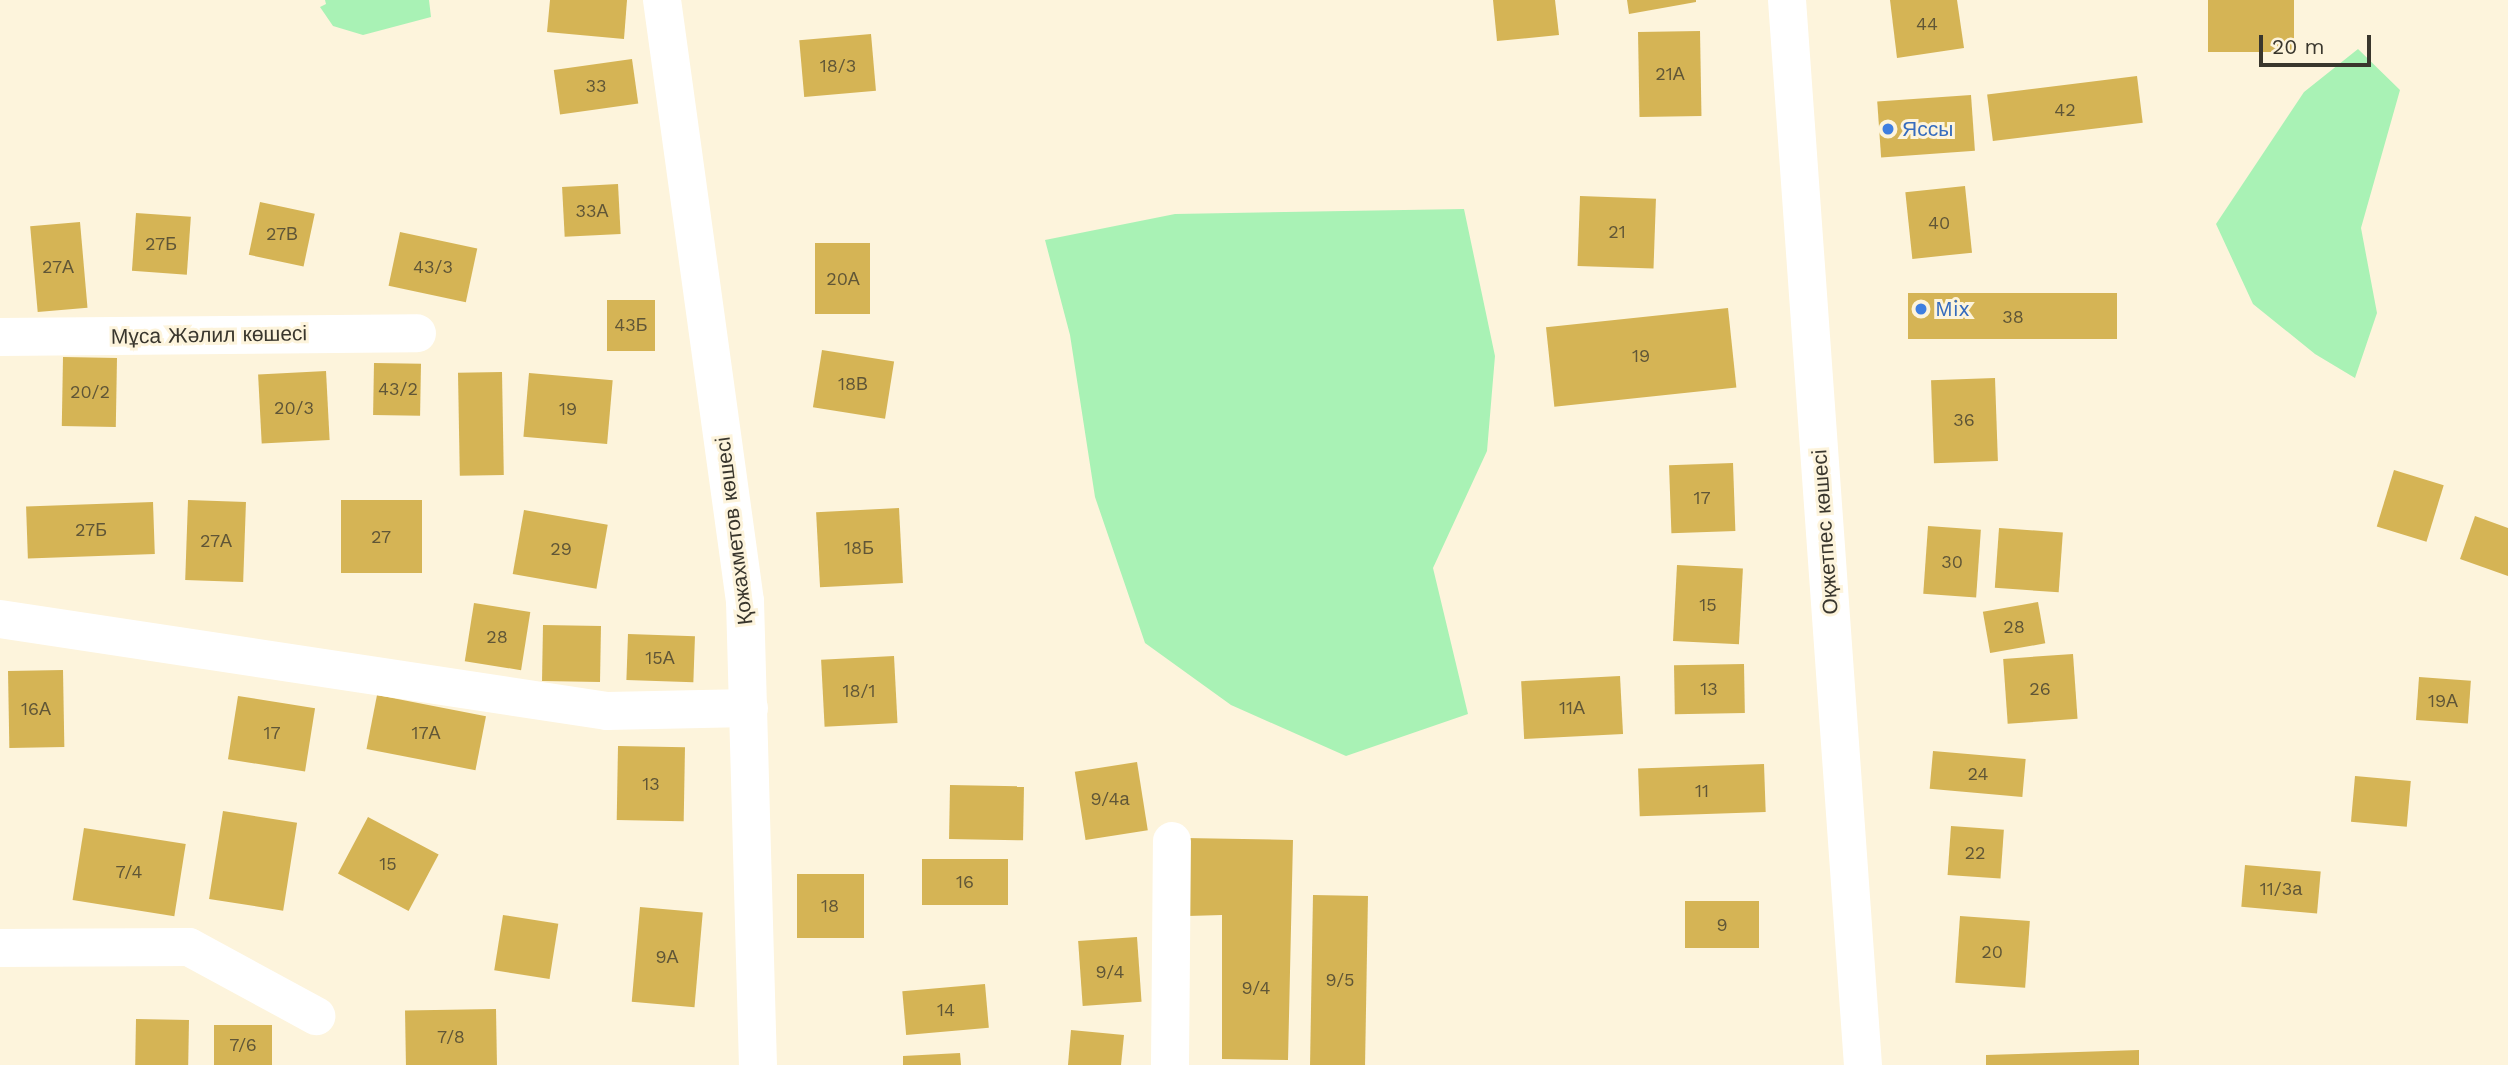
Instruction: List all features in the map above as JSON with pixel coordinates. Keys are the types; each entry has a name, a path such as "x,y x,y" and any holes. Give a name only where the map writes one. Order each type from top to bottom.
{"street":[{"name":"Қожахметов көшесі","path":"662,0 745,601 758,1065"},
{"name":"Оқжетпес көшесі","path":"1787,0 1863,1065"},
{"name":"Мұса Жәлил көшесі","path":"0,337 418,333"},
{"path":"0,619 607,711 749,708"},
{"path":"1170,1065 1172,841"},
{"path":"0,948 189,947 316,1016"}],"green space":[{"path":"325,0 429,0 431,17 363,35 333,26 320,7 326,4"},
{"path":"2358,49 2400,90 2361,228 2377,313 2355,378 2315,354 2253,304 2216,224 2304,92"},
{"path":"1464,209 1495,356 1487,451 1433,568 1468,714 1346,756 1231,705 1145,643 1095,497 1070,335 1045,240 1175,214"}],"building":[{"path":"550,0 627,0 624,39 547,32"},
{"path":"1493,0 1555,0 1559,35 1497,41"},
{"path":"1627,0 1696,0 1696,2 1629,14"},
{"path":"1890,0 1957,0 1964,48 1897,58"},
{"path":"2208,0 2294,0 2294,52 2208,52"},
{"path":"1700,31 1701,116 1639,117 1638,32"},
{"path":"871,34 876,91 804,97 799,40"},
{"path":"632,59 638,104 560,115 554,70"},
{"path":"2137,76 2143,123 1993,141 1987,94"},
{"path":"1971,95 1975,151 1881,157 1877,102"},
{"path":"618,184 621,234 565,237 562,187"},
{"path":"1965,186 1972,253 1912,259 1905,192"},
{"path":"1580,196 1656,199 1654,269 1578,266"},
{"path":"260,202 315,214 304,266 249,255"},
{"path":"136,213 191,217 187,275 132,271"},
{"path":"80,222 87,308 38,312 30,226"},
{"path":"400,232 477,248 466,302 389,286"},
{"path":"815,243 870,243 870,314 815,314"},
{"path":"1908,293 2117,293 2117,339 1908,339"},
{"path":"607,300 655,300 655,351 607,351"},
{"path":"1728,308 1736,388 1554,407 1546,327"},
{"path":"822,350 894,361 885,419 813,407"},
{"path":"63,357 117,358 116,427 62,426"},
{"path":"374,363 421,364 420,416 373,415"},
{"path":"326,371 330,440 262,443 258,375"},
{"path":"502,372 504,475 460,476 458,373"},
{"path":"529,373 613,380 607,444 523,437"},
{"path":"1995,378 1998,461 1934,463 1931,380"},
{"path":"1733,463 1735,531 1671,533 1669,465"},
{"path":"2394,470 2444,485 2426,542 2377,526"},
{"path":"188,500 246,502 243,582 185,580"},
{"path":"341,500 422,500 422,573 341,573"},
{"path":"153,502 155,554 28,558 26,506"},
{"path":"899,508 903,583 820,587 816,512"},
{"path":"524,510 608,525 596,589 513,574"},
{"path":"2475,516 2508,528 2508,576 2460,559"},
{"path":"1928,526 1981,530 1976,598 1923,594"},
{"path":"1999,528 2063,532 2059,592 1995,588"},
{"path":"1677,565 1743,568 1739,644 1673,641"},
{"path":"2038,602 2045,643 1990,653 1983,612"},
{"path":"474,603 530,612 521,670 465,661"},
{"path":"543,625 601,626 600,682 542,681"},
{"path":"628,634 695,636 693,682 626,680"},
{"path":"2073,654 2078,719 2008,724 2003,659"},
{"path":"894,656 898,723 825,727 821,660"},
{"path":"1744,664 1745,713 1675,714 1674,665"},
{"path":"63,670 64,747 9,748 8,671"},
{"path":"1620,676 1623,734 1524,739 1521,681"},
{"path":"2419,677 2471,681 2468,724 2416,720"},
{"path":"377,695 486,716 475,770 367,749"},
{"path":"238,696 315,708 305,771 228,759"},
{"path":"618,746 685,747 684,821 617,820"},
{"path":"1933,751 2026,759 2022,797 1930,789"},
{"path":"1137,762 1148,830 1086,840 1075,772"},
{"path":"1764,764 1766,812 1640,816 1638,768"},
{"path":"2355,776 2411,781 2407,827 2351,822"},
{"path":"950,785 1024,786 1023,840 949,839"},
{"path":"223,811 297,823 283,911 209,899"},
{"path":"368,817 439,855 409,911 338,874"},
{"path":"1951,826 2004,830 2000,879 1948,875"},
{"path":"84,828 186,844 174,916 73,900"},
{"path":"1185,838 1293,840 1288,1060 1222,1059 1222,915 1188,916"},
{"path":"922,859 1008,859 1008,905 922,905"},
{"path":"2245,865 2321,872 2317,913 2241,907"},
{"path":"797,874 864,874 864,938 797,938"},
{"path":"1313,895 1368,896 1365,1065 1310,1065"},
{"path":"1685,901 1759,901 1759,948 1685,948"},
{"path":"640,907 703,912 694,1007 632,1002"},
{"path":"503,915 558,924 550,979 494,970"},
{"path":"1960,916 2030,921 2025,988 1955,983"},
{"path":"1137,937 1142,1002 1083,1006 1078,941"},
{"path":"985,984 989,1028 906,1035 902,991"},
{"path":"496,1009 497,1065 406,1065 405,1011"},
{"path":"136,1019 189,1020 188,1065 135,1065"},
{"path":"214,1025 272,1025 272,1065 214,1065"},
{"path":"1071,1030 1124,1035 1121,1065 1068,1065"},
{"path":"2139,1050 2139,1065 1986,1065 1986,1055"},
{"path":"960,1053 961,1065 903,1065 903,1056"}],"place":[{"name":"Яссы","path":"1888,129"},
{"name":"Mix","path":"1921,309"}]}
